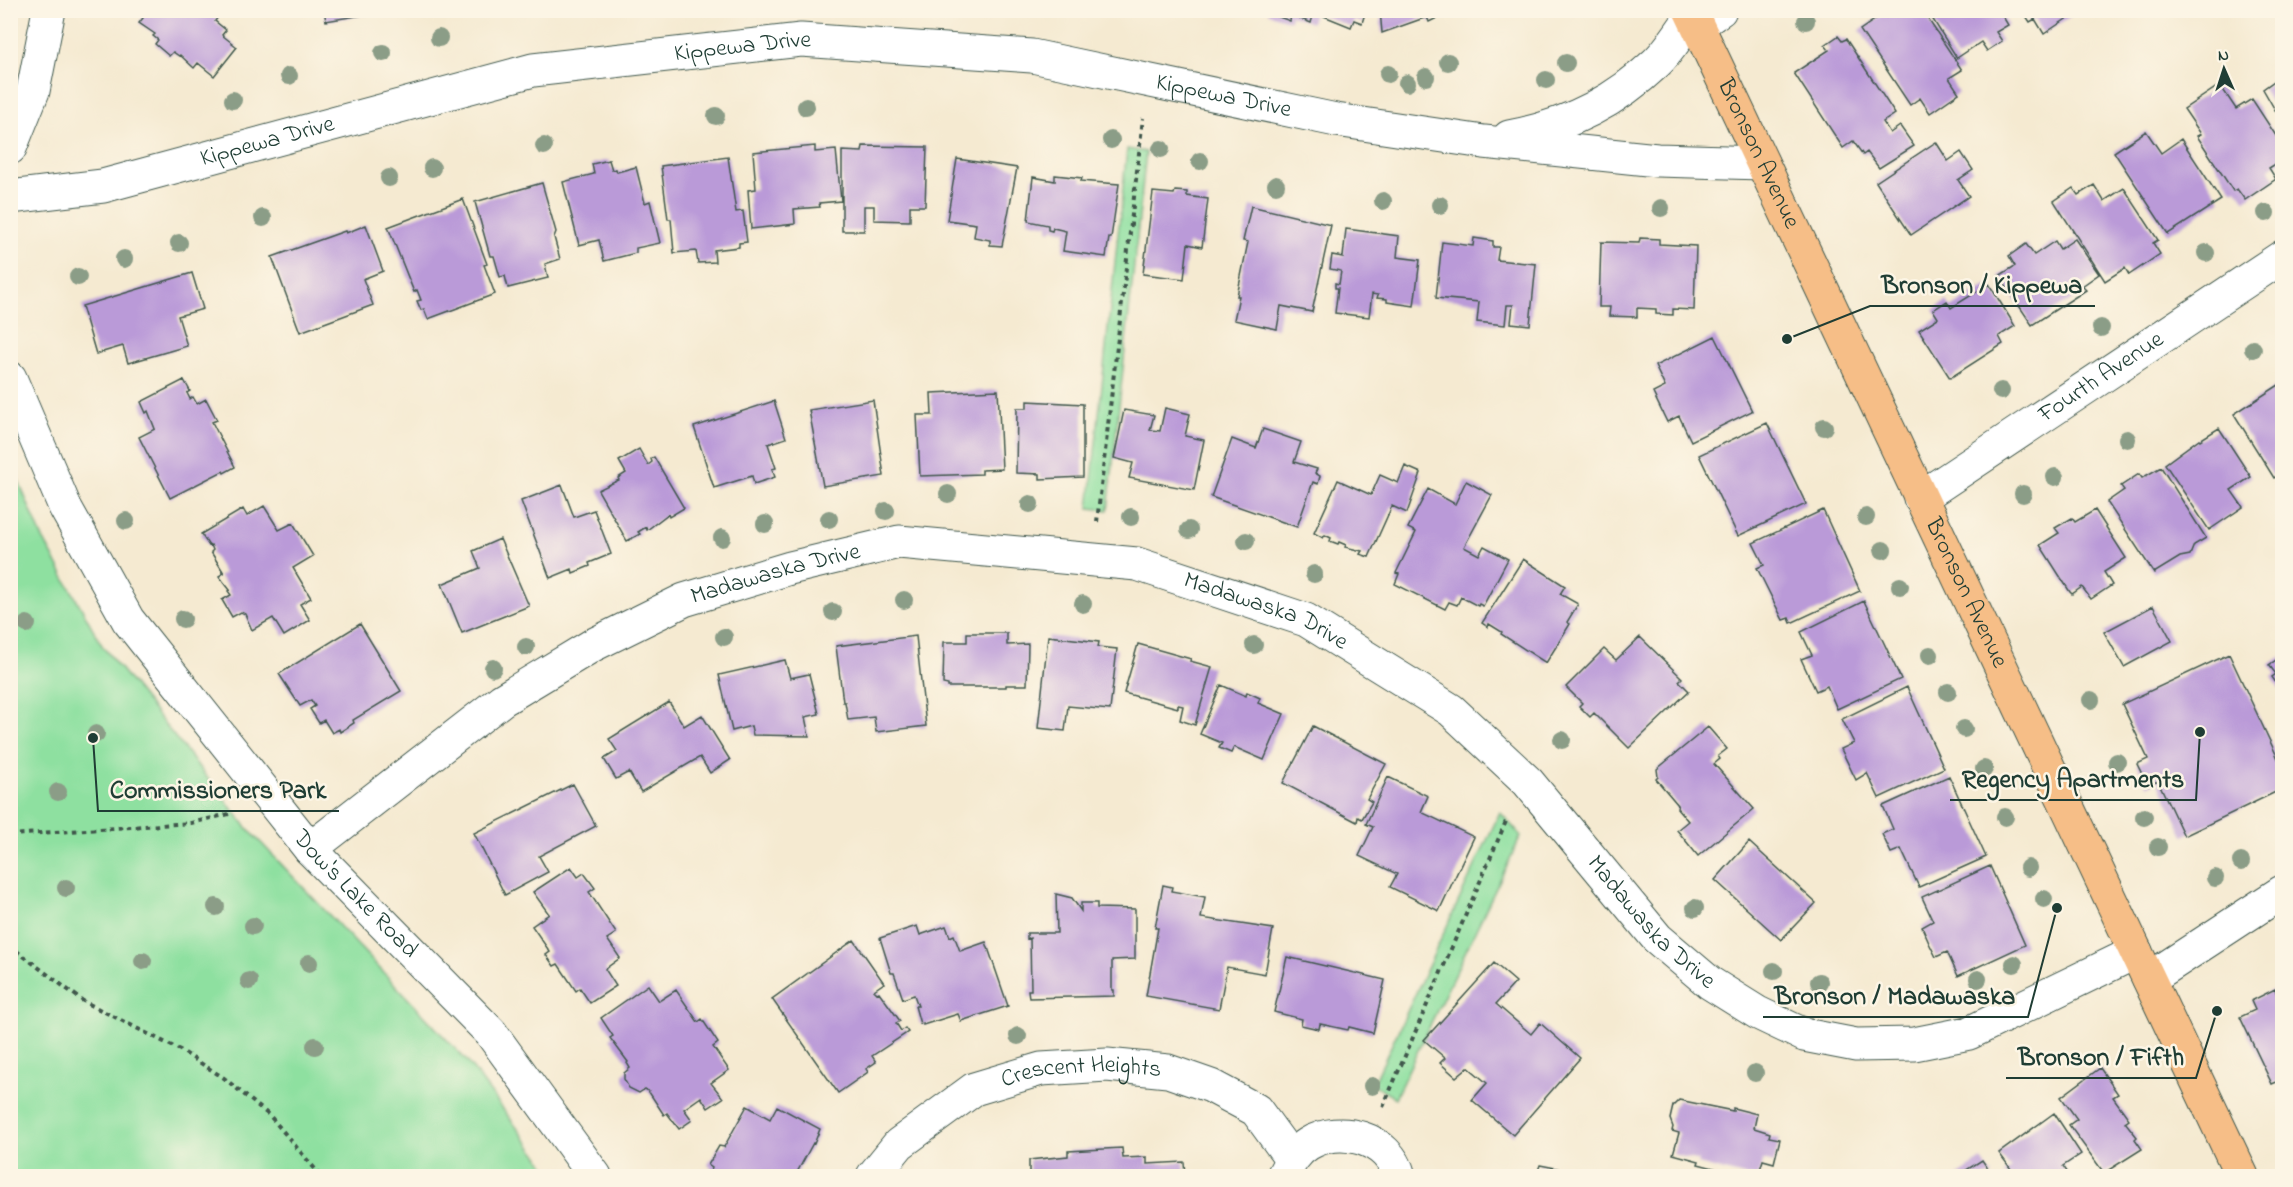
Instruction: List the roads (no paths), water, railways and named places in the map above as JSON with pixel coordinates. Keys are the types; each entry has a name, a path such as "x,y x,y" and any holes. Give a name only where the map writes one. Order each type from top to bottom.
{"main road":[{"name":"Bronson Avenue","path":"1700,16 1762,164 2242,1176"}],"street":[{"path":"10,148 33,91 49,10"},
{"name":"Kippewa Drive","path":"1484,142 1540,132 1581,115 1613,97 1657,62 1700,16"},
{"name":"Kippewa Drive","path":"10,197 103,186 533,70 801,40 1032,56 1336,120 1484,142 1657,160 1762,164"},
{"name":"Fourth Avenue","path":"1920,498 2283,257"},
{"name":"Dow's Lake Road","path":"10,378 65,507 128,620 310,849 491,1033 595,1176"},
{"name":"Madawaska Drive","path":"310,849 502,700 593,645 684,600 790,568 899,542 1137,564 1306,620 1451,710 1528,782 1657,938 1710,983 1758,1014 1804,1035 1856,1045 1879,1045 1914,1044 1969,1033 2143,965 2283,892"},
{"name":"Crescent Heights","path":"873,1176 899,1144 974,1089 1041,1069 1107,1065 1168,1071 1211,1086 1256,1110 1287,1167 1307,1144 1327,1135 1348,1134 1368,1140 1386,1153 1399,1176"}],"place":[{"name":"Bronson / Kippewa","path":"1787,339"},
{"name":"Regency Apartments","path":"2200,732"},
{"name":"Commissioners Park","path":"93,738"},
{"name":"Bronson / Madawaska","path":"2057,908"},
{"name":"Bronson / Fifth","path":"2217,1011"}]}
